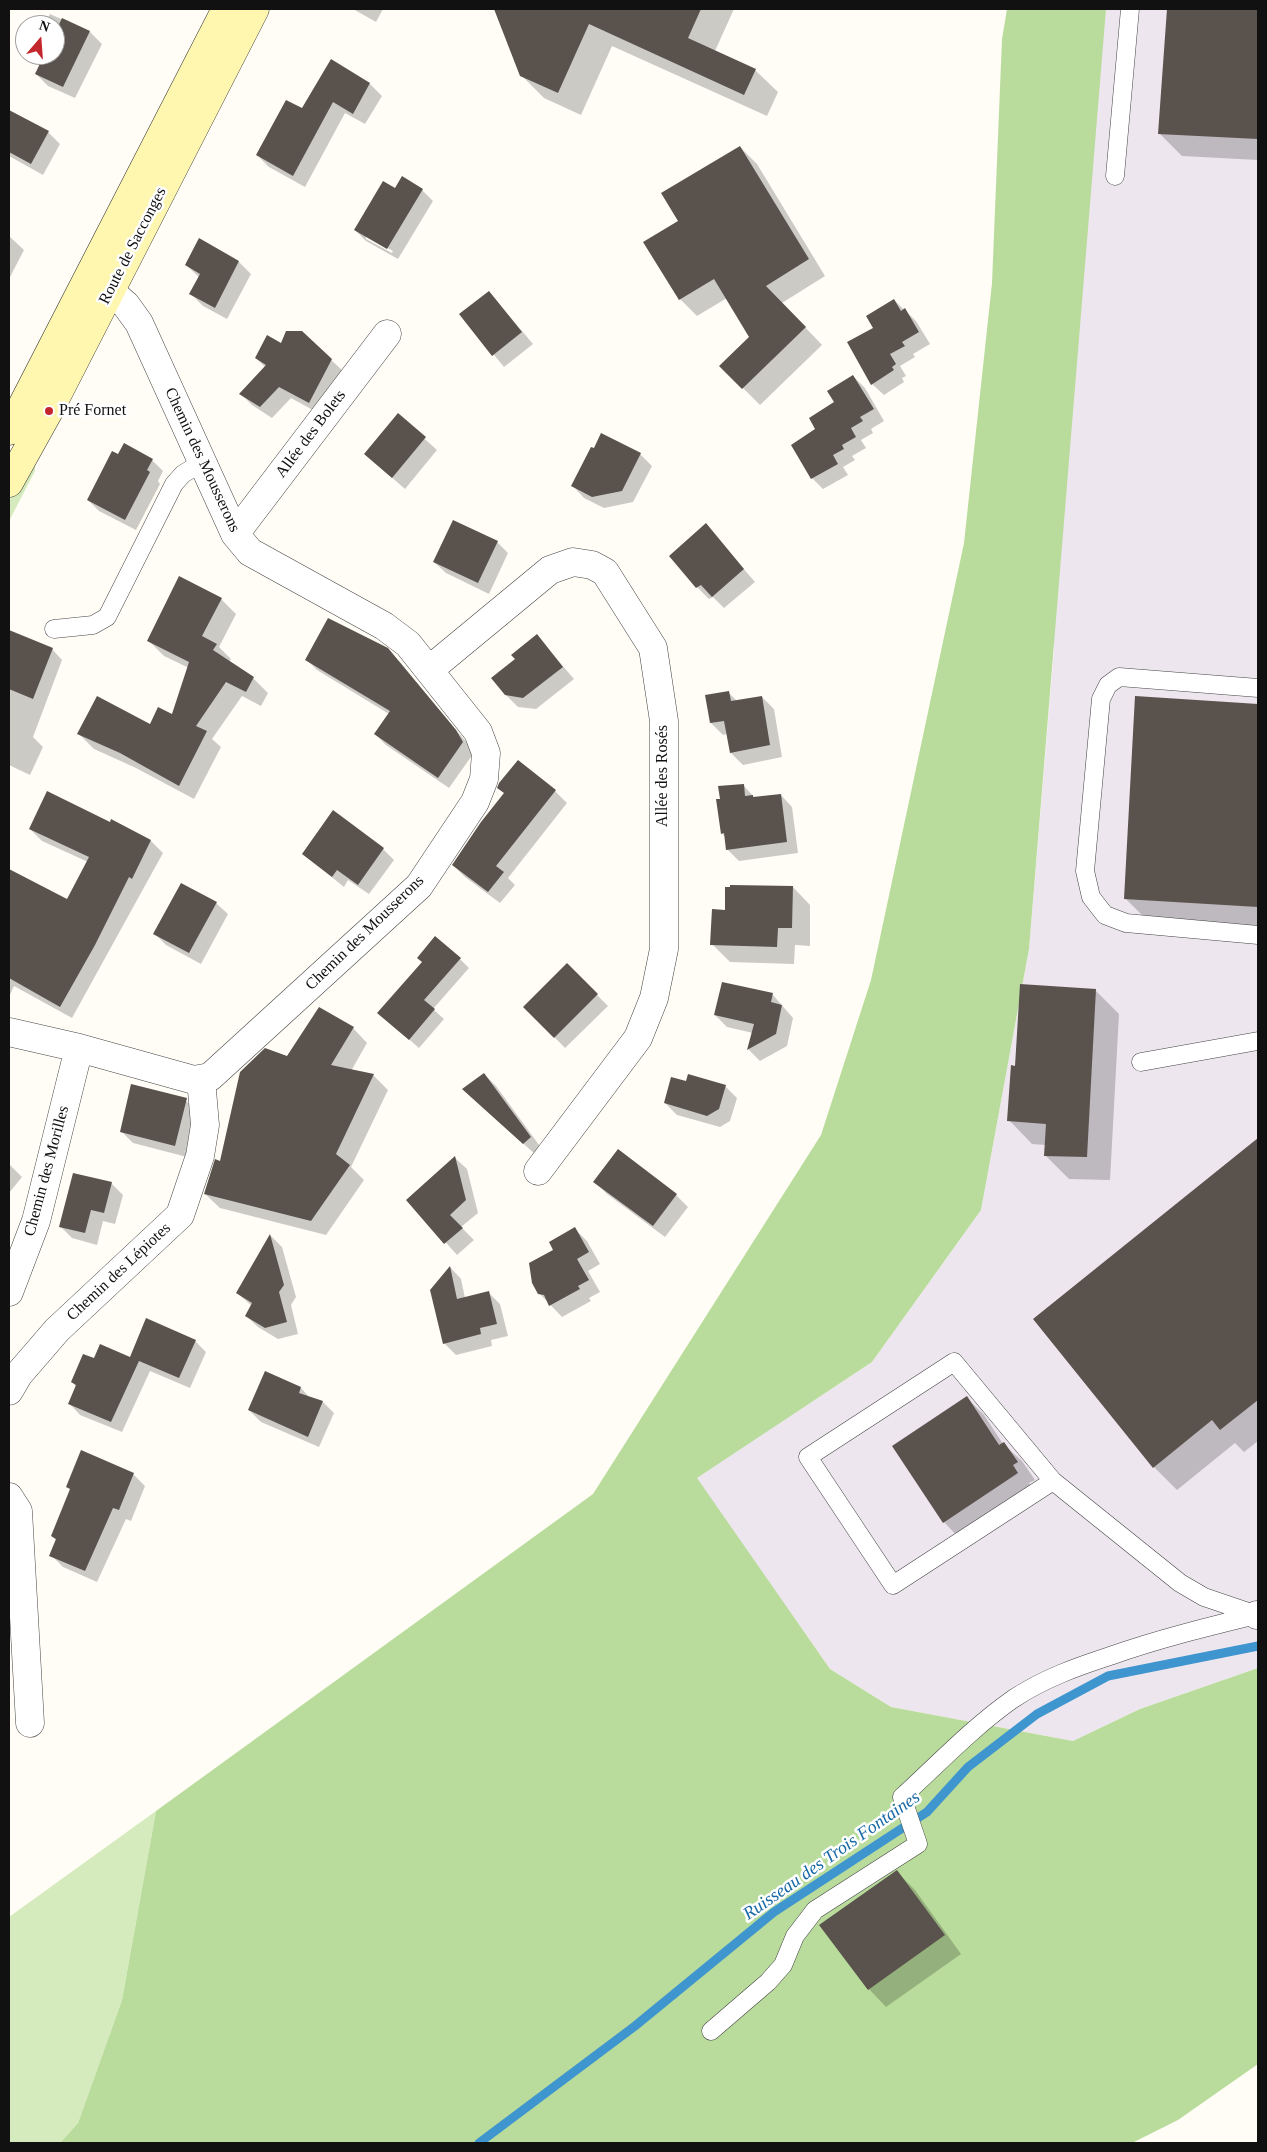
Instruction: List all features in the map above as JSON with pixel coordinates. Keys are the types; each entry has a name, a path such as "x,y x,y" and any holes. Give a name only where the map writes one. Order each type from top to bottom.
{"street":[{"name":"Route de Sacconges","path":"9,431 226,9"},
{"name":"Route de Sacconges","path":"9,482 49,411 255,9"},
{"name":"Chemin des Mousserons","path":"110,291 126,305 139,323 235,534 250,552 384,626 408,644 478,732 486,753 484,779 475,802 419,886 210,1077 201,1079"},
{"name":"Allée des Bolets","path":"235,534 387,334"},
{"name":"Allée des Rosés","path":"429,670 550,570 573,562 592,565 605,572 653,648 664,731 664,949 654,998 638,1038 538,1171"},
{"path":"9,1032 79,1048 165,1073 194,1080 201,1079"},
{"name":"Chemin des Morilles","path":"9,1292 36,1221 79,1048"},
{"name":"Chemin des Lépiotes","path":"9,1391 19,1374 57,1330 180,1215 200,1156 205,1125 201,1079"},
{"path":"9,1497 18,1511 30,1723"}],"lane":[{"path":"1115,176 1130,9"},
{"path":"54,629 93,625 107,617 174,484 183,474 202,463"},
{"path":"1258,688 1119,677 1108,685 1101,699 1085,871 1091,897 1100,909 1105,915 1126,923 1258,935"},
{"path":"1142,1062 1258,1041"},
{"path":"1053,1481 893,1585 808,1457 954,1362 1053,1481 1180,1583 1204,1597 1257,1615"},
{"path":"711,2031 768,1982 783,1965 795,1936 815,1910 918,1844 902,1797 980,1726 1013,1699 1048,1678 1156,1640 1257,1615"}],"shaded area":[{"path":"1051,9 1258,9 1258,1668 1140,1709 1073,1741 891,1707 830,1669 696,1478 872,1362 981,1210 1029,949 1054,649"}],"green space":[{"path":"1007,9 1106,9 1029,949 981,1210 872,1362 697,1478 830,1669 891,1707 1073,1741 1140,1709 1258,1668 1258,2064 1178,2120 1132,2143 60,2143 78,2123 122,2000 156,1811 593,1494 821,1135 871,980 964,543 992,283 1002,39"},
{"path":"31,464 35,467 35,471 9,521 9,501"},
{"path":"156,1811 122,2000 78,2123 60,2143 9,2143 9,1917"}],"building":[{"path":"494,9 701,9 688,38 756,69 744,95 589,24 558,93 520,76"},
{"path":"1167,9 1258,9 1258,139 1158,134"},
{"path":"65,19 90,31 63,87 35,74 39,65 65,65"},
{"path":"331,59 370,83 353,114 333,102 293,176 256,155 286,100 302,108"},
{"path":"9,110 49,131 31,164 9,152"},
{"path":"740,146 809,259 766,286 806,327 742,389 719,366 749,337 714,279 679,300 643,242 678,221 661,193"},
{"path":"402,176 423,189 387,249 354,230 383,181 395,188"},
{"path":"199,238 239,261 215,308 189,294 200,274 185,265"},
{"path":"489,291 522,332 492,356 459,314"},
{"path":"894,299 901,311 905,308 919,332 902,342 905,346 890,354 896,364 892,367 894,370 871,385 847,342 873,328 866,316"},
{"path":"286,331 302,331 332,359 309,403 279,387 260,407 239,394 266,365 255,358 267,335 281,343"},
{"path":"853,375 874,409 860,417 863,421 851,428 856,437 842,445 844,449 833,455 838,464 811,479 791,445 815,429 809,418 834,402 827,391"},
{"path":"398,413 426,437 392,478 364,454"},
{"path":"601,433 641,453 622,491 592,497 571,486 591,447 594,448"},
{"path":"124,443 153,459 147,470 150,472 125,520 87,500 112,451 118,454"},
{"path":"453,520 498,541 478,583 433,562"},
{"path":"706,523 744,569 712,597 701,585 696,588 669,556"},
{"path":"179,576 222,598 202,636 217,644 213,650 254,677 246,692 226,682 196,726 207,731 179,786 120,753 77,734 97,696 150,724 158,707 172,714 189,662 147,641"},
{"path":"328,618 388,648 456,730 463,742 438,778 374,734 390,711 305,660"},
{"path":"9,630 53,648 33,699 9,689"},
{"path":"537,634 563,667 523,698 505,695 491,678 515,659 511,655"},
{"path":"729,691 731,701 762,696 770,745 730,753 724,721 710,723 705,695"},
{"path":"1135,696 1258,704 1258,907 1124,899"},
{"path":"518,760 556,790 496,866 504,872 488,892 452,865 481,822 504,793 497,788 499,783"},
{"path":"744,784 745,796 781,794 787,842 726,850 724,833 721,834 716,799 720,799 718,786"},
{"path":"47,791 110,822 111,819 151,840 132,879 129,877 95,945 60,1007 9,978 9,869 67,899 89,857 29,829"},
{"path":"333,810 384,848 358,885 337,870 332,877 302,854"},
{"path":"181,883 217,902 189,953 153,934"},
{"path":"730,885 793,886 792,928 778,928 777,947 710,945 712,909 725,910 725,887 730,887"},
{"path":"435,936 461,958 424,1000 435,1009 409,1040 377,1013 422,962 417,958"},
{"path":"567,963 598,994 554,1038 523,1007"},
{"path":"722,982 773,993 771,1002 782,1005 776,1034 747,1050 754,1024 714,1015"},
{"path":"1020,984 1096,989 1087,1157 1044,1156 1046,1124 1007,1121 1011,1065 1015,1066"},
{"path":"319,1007 354,1027 331,1065 374,1074 336,1154 350,1165 311,1221 204,1194 215,1159 220,1161 240,1072 265,1048 287,1056"},
{"path":"484,1073 531,1137 523,1144 462,1089"},
{"path":"688,1074 726,1085 719,1109 707,1116 664,1103 671,1077 686,1081"},
{"path":"131,1084 187,1098 175,1146 120,1132"},
{"path":"1258,1138 1258,1400 1220,1430 1212,1420 1153,1468 1033,1319"},
{"path":"618,1149 677,1194 653,1226 593,1182"},
{"path":"455,1156 466,1200 450,1215 463,1228 444,1244 406,1200"},
{"path":"73,1173 112,1182 104,1213 91,1210 85,1233 59,1227"},
{"path":"575,1227 589,1252 577,1259 589,1280 578,1286 580,1289 549,1306 544,1295 538,1294 532,1283 529,1263 553,1250 549,1242"},
{"path":"270,1234 284,1285 279,1292 287,1322 265,1328 245,1316 252,1303 236,1293"},
{"path":"450,1266 457,1299 489,1291 497,1324 480,1328 481,1334 443,1344 430,1290"},
{"path":"146,1318 196,1340 179,1378 139,1361 111,1422 68,1404 76,1385 71,1382 83,1354 94,1358 100,1344 130,1357"},
{"path":"265,1371 301,1387 299,1393 323,1401 308,1437 248,1410"},
{"path":"967,1396 999,1445 1004,1442 1018,1462 1013,1465 1018,1473 943,1523 892,1446"},
{"path":"81,1450 134,1473 119,1510 113,1508 85,1571 49,1556 56,1539 51,1536 70,1489 66,1487"},
{"path":"897,1870 945,1935 868,1990 819,1925"}],"waterway":[{"name":"Ruisseau des Trois Fontaines","path":"479,2143 635,2026 774,1912 927,1812 968,1767 1037,1714 1108,1676 1258,1646"}],"place":[{"name":"Pré Fornet","path":"49,411"}]}
